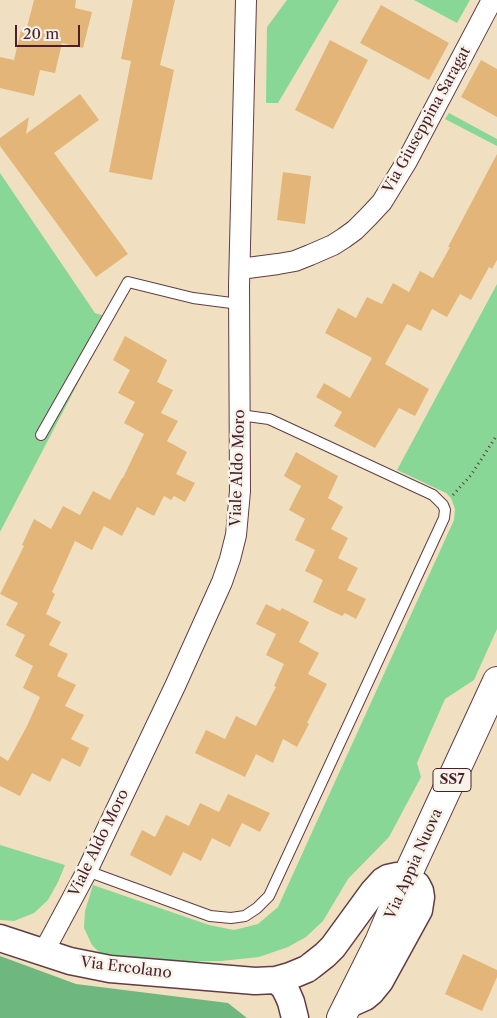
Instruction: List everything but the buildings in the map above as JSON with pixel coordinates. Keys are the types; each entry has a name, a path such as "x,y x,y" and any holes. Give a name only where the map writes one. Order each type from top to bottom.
{"main road":[{"name":"Via Appia Nuova","path":"352,1014 406,878 497,681"}],"street":[{"name":"Viale Aldo Moro","path":"43,953 87,871 179,676 222,582 236,535 240,491 239,304 246,0"},
{"name":"Via Giuseppina Saragat","path":"240,269 295,261 310,255 334,245 355,230 368,217 382,202 407,162 492,0"},
{"path":"266,980 290,976 312,966 333,947 378,885 388,878 397,876 406,878"},
{"name":"Via Ercolano","path":"0,938 43,953 110,969 266,980"},
{"path":"266,980 284,987 292,1002 295,1018"}],"lane":[{"path":"41,435 128,282 193,298 239,304"},
{"path":"87,871 210,916 231,918 245,916 257,908 269,896 444,518 445,510 443,505 433,495 269,419 240,415"}],"path":[{"path":"443,505 472,475 497,435"}],"green space":[{"path":"287,0 339,0 278,103 266,103 267,27"},
{"path":"414,0 470,0 457,23"},
{"path":"449,113 497,139 497,146 445,119"},
{"path":"0,173 95,313 112,318 0,532"},
{"path":"497,284 497,629 474,680 445,699 417,763 421,777 389,837 348,879 323,921 306,937 288,947 259,957 221,961 98,962 99,952 92,945 84,928 85,911 93,885 209,925 234,930 258,924 278,907 454,520 455,509 451,498 446,493 397,470"},
{"path":"0,845 65,865 48,900 34,913 14,921 0,920"},
{"path":"0,956 76,984 228,1003 247,1018 0,1018"}]}
